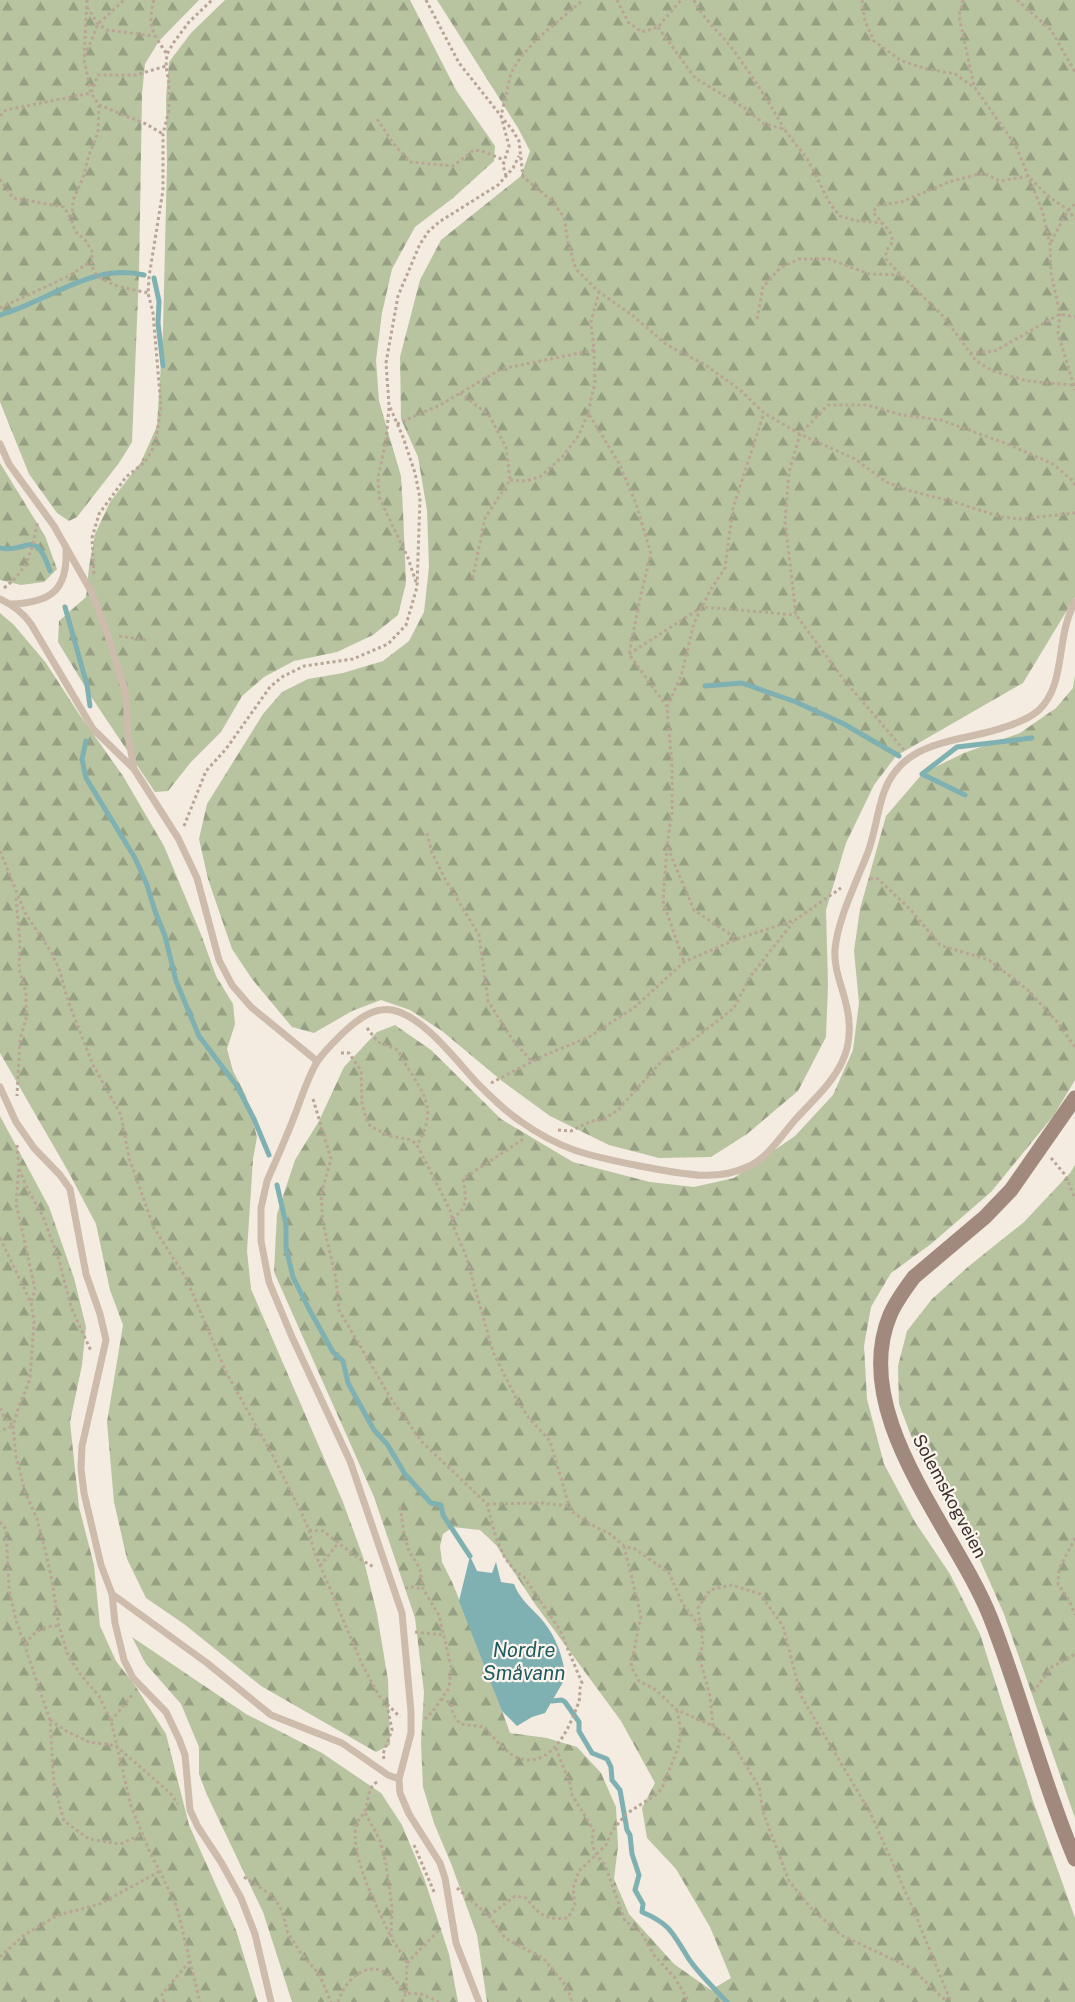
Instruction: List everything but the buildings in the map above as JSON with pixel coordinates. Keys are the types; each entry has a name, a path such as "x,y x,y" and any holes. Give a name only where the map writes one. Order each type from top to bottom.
{"street":[{"name":"Solemskogveien","path":"1075,1098 1041,1149 998,1205 914,1277 890,1316 882,1348 881,1364 884,1395 902,1450 918,1485 970,1575 990,1616 1041,1770 1075,1859"}],"lane":[{"path":"0,444 9,464 42,508 92,593 126,694 128,735 134,769"},
{"path":"10,604 41,601 56,591 61,585 66,570 66,546"},
{"path":"0,599 24,615 42,640 93,729 134,769 178,838 197,878 219,960 232,985 251,1007 318,1061"},
{"path":"394,1777 411,1733 402,1613 350,1461 275,1300 261,1241 261,1208 267,1181 318,1061 359,1019 375,1011 393,1010 410,1016 422,1025 482,1088 517,1119 565,1148 597,1158 675,1172 703,1175 742,1170 765,1155 821,1094 834,1077 844,1058 849,1040 849,1023 835,950 850,896 869,849 886,788 894,773 909,756 930,746 1005,728 1031,717 1040,709 1054,687 1064,628 1075,602"},
{"path":"0,1087 16,1122 34,1148 60,1175 70,1190 86,1274 106,1340 82,1446 81,1469 84,1493 101,1565 112,1594 115,1623 124,1660 129,1672 166,1712 179,1739 185,1755 190,1810 241,1898 255,1934 271,2002"},
{"path":"112,1594 207,1663 271,1715 342,1743 394,1777 404,1804 436,1855 445,1878 456,1943 479,2002"}],"path":[{"path":"87,0 84,59 91,93 99,105 146,124 163,134"},
{"path":"84,59 98,24 124,0"},
{"path":"154,0 150,14 150,28 167,54"},
{"path":"92,593 94,569 92,538 99,514 126,477 145,462 155,445 161,407 153,313 148,293 163,190 163,134 170,110 167,54 189,22 212,0"},
{"path":"426,0 459,63 519,141 523,177 550,199 564,217 576,269 598,292 632,315 667,345 704,364 740,390 764,413 800,434 855,459 886,482 1001,517 1021,519 1075,513"},
{"path":"506,176 504,160 509,147 501,117 506,88 512,73 520,58 537,39 583,0"},
{"path":"617,0 628,22 642,32 658,27 681,0"},
{"path":"694,0 704,17 729,45 763,92 784,129 808,160 830,204 840,216 858,221 882,223"},
{"path":"862,0 865,21 874,40 900,60 923,68 955,74 975,88 1016,146 1042,210 1050,244 1051,273 1060,315 1058,333 1074,386 1027,381 993,371 976,361 944,317 885,259 886,251 892,241 890,232 873,212 878,205 901,202 950,182 983,173 1000,181 1028,176"},
{"path":"963,0 959,16 975,88"},
{"path":"1017,0 1051,30 1075,72"},
{"path":"86,6 98,24 107,30 154,36"},
{"path":"658,27 695,78 746,109 764,124 784,129"},
{"path":"91,93 98,75 136,75 166,66"},
{"path":"0,116 6,110 91,93"},
{"path":"72,221 73,200 98,132 99,105"},
{"path":"377,119 393,143 410,162 453,166 474,150 504,160"},
{"path":"417,587 408,558 379,497 378,477 386,441 389,405 386,363 398,296 420,244 428,232 439,222 498,185 513,168 520,154"},
{"path":"1028,176 1048,196 1068,210 1075,219"},
{"path":"0,179 13,198 64,207 75,231 86,241 93,254 90,262 69,276 0,308"},
{"path":"1050,244 1068,210 1075,204"},
{"path":"757,320 763,287 780,268 799,260 829,259 869,274 901,275"},
{"path":"90,262 93,272 102,281 148,293"},
{"path":"510,480 525,481 540,477 562,457 579,435 588,413 595,382 591,322 598,292"},
{"path":"970,353 995,351 1060,315 1075,316"},
{"path":"397,424 440,405 501,369 594,350"},
{"path":"460,393 489,415 506,447 510,480 485,518 472,581"},
{"path":"178,838 206,771 226,749 270,687 282,677 304,666 352,659 388,644 406,625 417,587 420,498 415,473 389,405"},
{"path":"909,756 844,680 796,615 785,521 789,472 800,434 828,405 867,405 902,415 941,420 1005,443 1053,465 1074,482 1075,488"},
{"path":"588,413 619,463 636,504 651,554 629,654 667,707"},
{"path":"684,962 663,902 672,811 672,767 667,707 681,676 694,623 725,568 733,508 764,413"},
{"path":"0,592 15,580 26,565 34,545 42,508"},
{"path":"629,654 702,607 796,615"},
{"path":"108,636 146,640"},
{"path":"427,833 432,853 445,879 479,936 488,1001 512,1039 532,1062"},
{"path":"667,846 694,910 737,939"},
{"path":"0,851 16,893 33,927 51,952 60,971 68,1001 93,1065 121,1115 129,1158 153,1228 186,1278 226,1372 281,1470 309,1530 314,1551 353,1644 379,1695 387,1703 392,1730 382,1754 391,1767 394,1777 375,1782 370,1788 365,1813 356,1823 354,1844 367,1882 391,1937 407,1963 406,1993 402,2002"},
{"path":"546,1138 556,1131 571,1131 591,1121 602,1120 621,1107 668,1054 689,1043 734,1008 750,976 795,920 858,876 878,879 910,909 940,945 989,960 1028,990 1057,1022 1075,1047"},
{"path":"16,893 20,943 19,968 26,993 26,1018 20,1039 16,1122"},
{"path":"482,1088 543,1056 589,1037 634,1007 684,962 737,939 795,920"},
{"path":"359,1019 378,1042 398,1050 419,1084 429,1114 425,1132 417,1145"},
{"path":"327,1050 349,1053 361,1071 362,1104 368,1124 376,1131 411,1140 417,1145 450,1210 466,1256 493,1352 517,1400 529,1418 550,1441 569,1506 582,1519 610,1534 624,1546 635,1549 669,1573 683,1604 700,1627"},
{"path":"308,1083 331,1159 321,1196 323,1223 336,1279 339,1310 390,1397 422,1442 487,1504 496,1538 505,1558 516,1572 524,1577 560,1630 581,1679 579,1701 567,1730 556,1748 546,1755 531,1759 518,1758 495,1740 484,1726 460,1724 453,1714 451,1703 442,1699"},
{"path":"452,1219 461,1212 466,1199 463,1179 536,1131"},
{"path":"1041,1149 1060,1167 1075,1199"},
{"path":"30,1303 35,1289 16,1203 19,1167 28,1190 43,1216 59,1260 71,1307 99,1373"},
{"path":"0,1238 30,1303 34,1321 30,1379 18,1406 13,1426 16,1456 25,1492 37,1519 45,1549 59,1626 68,1656 99,1696 111,1721 131,1806 150,1853 177,1908 200,2002"},
{"path":"0,1408 13,1426"},
{"path":"0,1431 13,1426"},
{"path":"487,1504 541,1503 569,1506"},
{"path":"400,1507 405,1539 420,1569 423,1589 439,1615 451,1667 449,1688 433,1711 411,1733"},
{"path":"0,1522 6,1529 9,1589 16,1620 50,1720 54,1785 64,1821 89,1839 120,1844 143,1834"},
{"path":"309,1530 323,1531 391,1580"},
{"path":"1075,1538 1059,1569 1059,1584 1075,1615"},
{"path":"320,1566 339,1542"},
{"path":"624,1546 641,1616 632,1666 639,1681 656,1689 677,1710 713,1726 730,1739 759,1787 764,1815 789,1881 811,1908 841,1935 911,1968 949,2002"},
{"path":"713,1726 710,1696 699,1656 703,1644 698,1608 710,1590 732,1585 760,1594 783,1626 801,1696 870,1812 913,1909 949,2002"},
{"path":"394,1590 412,1587 423,1589"},
{"path":"25,1644 37,1630 59,1626"},
{"path":"403,1631 443,1635"},
{"path":"1022,1708 1052,1667 1075,1654"},
{"path":"111,1721 140,1685"},
{"path":"489,1916 515,1896 526,1898 540,1914 553,1919 568,1917 575,1905 573,1888 579,1871 606,1845 612,1831 626,1814 657,1794 662,1788 678,1748 681,1731 677,1710"},
{"path":"50,1720 89,1742 116,1746 170,1793 177,1803 190,1810"},
{"path":"556,1748 572,1795 592,1829 594,1835 592,1845 605,1865 625,1921 641,1932 654,1955 675,1978 690,2002"},
{"path":"365,1813 380,1840 386,1864 392,1907 391,1937"},
{"path":"412,1842 435,1895"},
{"path":"0,1957 24,1935 58,1915 100,1904 160,1870"},
{"path":"240,1875 273,1896 282,1911 288,1933 300,1952 319,1974 331,2002"},
{"path":"445,1878 489,1916 505,1938 544,1959 567,1987 572,2002"},
{"path":"407,1963 451,1919"},
{"path":"164,2002 162,1994 189,1962"},
{"path":"338,2002 342,1990 359,1972 375,1969 387,1973 406,1993 421,1994 439,2002"}],"green space":[{"path":"0,0 199,0 159,41 145,64 142,94 139,273 132,442 119,463 77,517 69,521 57,513 29,474 0,402"},
{"path":"225,0 410,0 456,90 495,146 494,161 453,198 415,227 392,269 382,313 376,360 379,401 401,476 403,511 406,583 398,615 373,635 337,652 294,661 264,677 242,696 221,732 191,762 168,791 155,792 90,695 58,642 59,621 86,597 95,534 110,502 141,462 157,426 163,331 167,164 166,98 169,62 191,33"},
{"path":"437,0 1075,0 1075,597 1023,683 896,756 874,785 846,843 826,910 828,985 826,1037 798,1091 747,1134 711,1157 659,1158 609,1145 550,1116 502,1081 442,1031 410,1010 381,1000 352,1011 314,1033 292,1027 252,979 232,949 208,879 199,839 207,804 263,714 282,692 308,679 343,673 383,661 409,641 424,612 429,567 427,510 418,457 401,419 400,357 420,280 441,240 521,176 530,151 518,128"},
{"path":"0,463 45,536 57,569 44,582 21,585 0,580"},
{"path":"0,613 14,625 46,663 123,776 164,846 216,976 233,1004 235,1024 227,1049 233,1071 246,1096 257,1137 253,1159 247,1251 251,1289 343,1502 363,1557 377,1614 388,1680 390,1745 376,1752 261,1686 184,1624 146,1598 127,1559 114,1502 107,1422 123,1325 110,1290 96,1224 0,1053"},
{"path":"1075,675 1075,1080 1054,1115 991,1192 931,1244 891,1273 871,1307 864,1346 867,1399 884,1464 915,1522 950,1574 980,1634 1033,1801 1075,1918 1075,2002 487,2002 477,1935 434,1823 423,1787 421,1742 424,1692 415,1618 374,1497 274,1272 277,1214 295,1160 319,1121 344,1067 377,1032 395,1025 431,1050 501,1119 573,1162 650,1182 694,1187 734,1178 795,1136 833,1095 853,1050 859,1003 854,951 860,909 886,816 923,773 964,753 1020,733 1056,708 1073,688","holes":["453,1527 480,1530 496,1545 535,1604 621,1721 655,1783 642,1808 647,1838 676,1869 710,1927 731,1978 711,1990 674,1964 629,1914 614,1879 618,1846 616,1807 601,1773 577,1747 547,1738 510,1733 478,1645 442,1562 440,1546 443,1534"]},
{"path":"0,1116 49,1207 74,1278 86,1327 82,1365 70,1422 79,1507 94,1565 100,1626 116,1661 136,1687 166,1734 189,1825 236,1930 258,2002 0,2002"},
{"path":"1075,1165 1075,1818 1004,1614 980,1560 945,1504 916,1449 899,1404 898,1366 907,1331 932,1299 1024,1222"},
{"path":"132,1637 246,1714 322,1753 381,1793 402,1825 424,1878 449,1954 458,2002 292,2002 263,1912 199,1774 199,1747 181,1704 146,1664"}],"water":[{"name":"Nordre Småvann","path":"470,1556 477,1571 492,1573 496,1562 501,1582 514,1584 523,1599 548,1627 563,1662 566,1677 545,1713 532,1717 517,1726 502,1711 459,1601"}],"waterway":[{"path":"0,315 88,279 125,272 144,275"},
{"path":"154,278 159,301 158,323 163,366"},
{"path":"0,548 35,546 45,557 50,571"},
{"path":"65,607 87,685 90,706"},
{"path":"705,686 742,683 796,702 844,724 899,756"},
{"path":"965,795 922,774 957,747 1032,738"},
{"path":"86,741 82,759 86,778 135,858 147,885 165,936 176,981 199,1036 237,1086 269,1155"},
{"path":"277,1185 286,1224 286,1248 293,1277 309,1309 333,1352 343,1361 348,1383 374,1430 387,1444 405,1474 431,1503 441,1505 443,1515 470,1556"},
{"path":"552,1701 565,1702 579,1722 579,1731 592,1753 607,1759 611,1767 612,1780 620,1790 632,1854 639,1875 635,1890 643,1904 642,1912 665,1925 695,1967 727,2002"}]}
